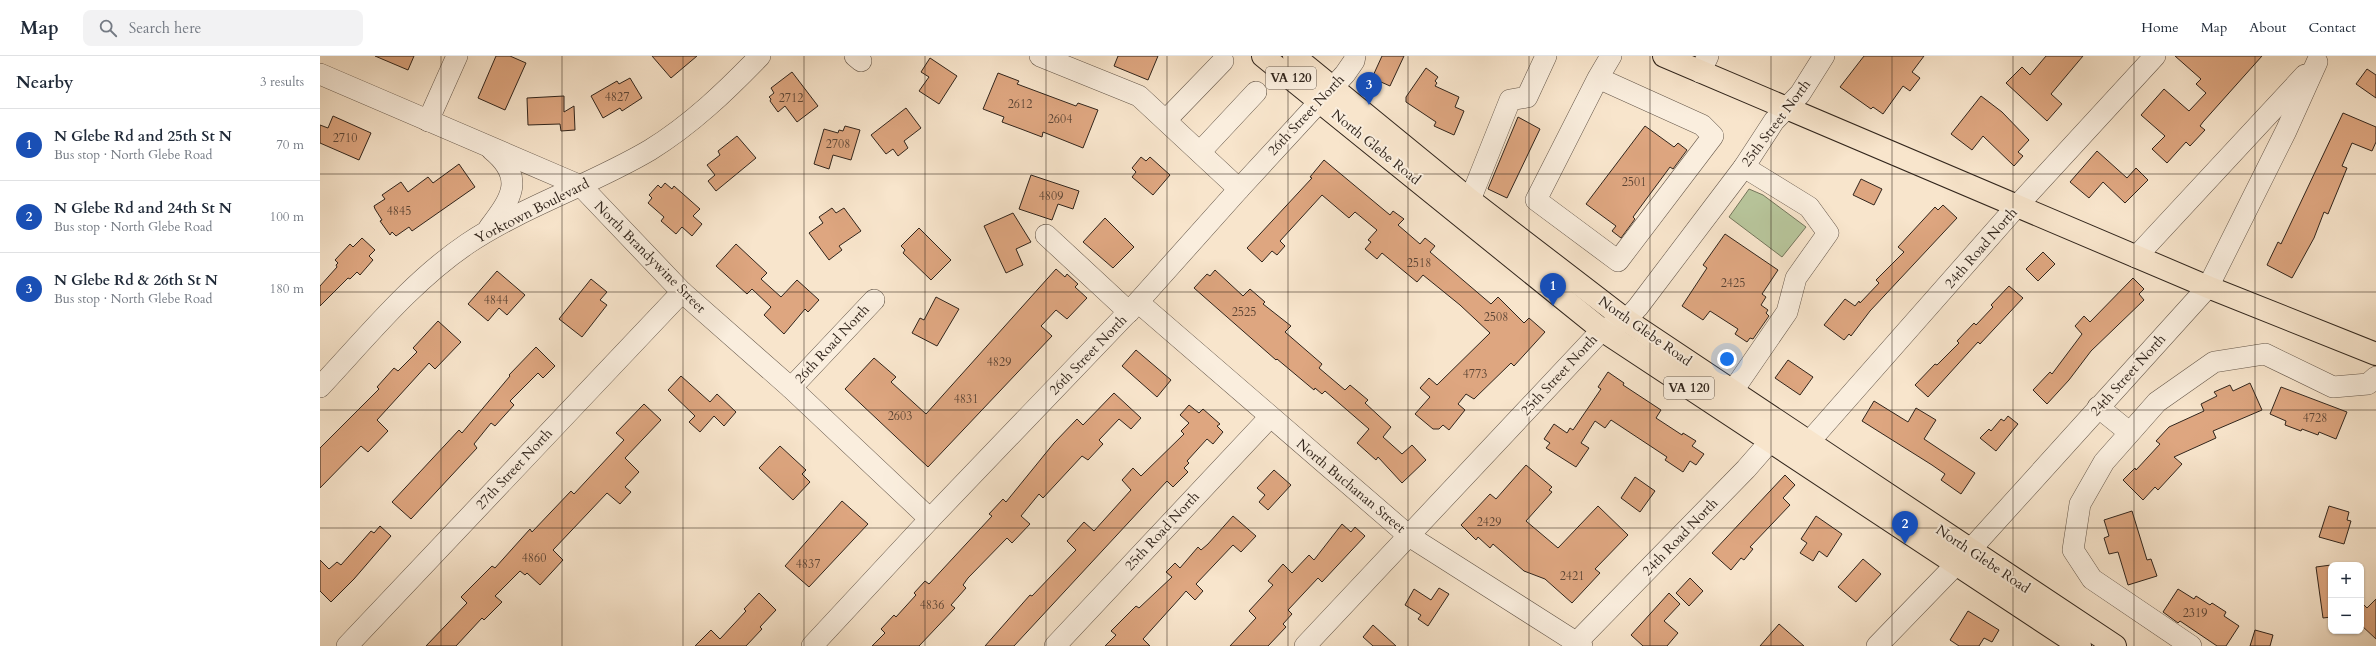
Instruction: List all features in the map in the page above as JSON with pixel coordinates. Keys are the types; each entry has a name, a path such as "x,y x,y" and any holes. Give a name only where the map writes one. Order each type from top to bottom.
{"main road":[{"name":"North Glebe Road","path":"1263,56 1325,93 1470,200 1626,320 1809,442 1963,556 2080,646"},
{"name":"North Glebe Road","path":"1294,56 1325,93 1602,330 1770,442 2115,646"},
{"path":"1664,56 1704,64 1786,109 2208,287 2376,354"}],"street":[{"path":"428,121 457,56"},
{"name":"Yorktown Boulevard","path":"320,387 422,280 443,262 484,233 581,186 674,135 717,99 760,56"},
{"path":"1040,56 1085,64 1139,96 1238,189"},
{"name":"26th Street North","path":"812,646 930,519 1134,307 1238,189 1325,93 1345,74 1354,61 1355,56"},
{"path":"1470,200 1510,100 1527,97 1546,56"},
{"path":"1598,78 1702,125 1713,136 1618,262 1536,200 1598,78 1611,56"},
{"name":"24th Road North","path":"1809,442 2018,206 2155,56"},
{"name":"25th Street North","path":"1305,646 1602,330 1626,320 1744,167 1774,121 1800,94 1821,57"},
{"name":"24th Street North","path":"2136,257 2321,59"},
{"name":"24th Street North","path":"1877,646 1963,556 2208,287 2321,59"},
{"path":"1166,120 1223,61"},
{"name":"North Brandywine Street","path":"320,74 581,186 682,292 791,388 930,519"},
{"path":"1200,152 1256,92"},
{"path":"484,233 505,207 513,187 511,174 504,160 486,145"},
{"path":"1732,392 1787,312 1796,278 1828,233 1809,207 1744,167"},
{"name":"North Buchanan Street","path":"1046,235 1270,417 1409,536 1577,645"},
{"name":"27th Street North","path":"347,646 682,292"},
{"name":"26th Road North","path":"791,388 874,300"},
{"path":"2191,646 2092,579 2073,550 2080,504 2104,462 2157,402 2214,362 2265,354 2333,387 2368,384 2376,377"},
{"path":"2098,407 2129,432"},
{"name":"25th Road North","path":"1055,646 1270,417"},
{"name":"24th Road North","path":"1577,645 1770,442 1784,425"}],"green space":[{"path":"1749,189 1763,195 1806,227 1782,257 1729,217"}],"building":[{"path":"375,56 414,56 408,70"},
{"path":"496,56 510,56 526,63 505,110 478,98"},
{"path":"652,56 697,56 671,78"},
{"path":"1118,56 1158,56 1148,80 1114,66"},
{"path":"1382,56 1404,56 1390,86 1372,78"},
{"path":"1864,56 1924,56 1912,72 1920,78 1910,91 1903,86 1883,114 1873,107 1871,109 1840,87"},
{"path":"2046,56 2083,56 2051,94 2062,104 2047,121 2006,83 2022,67 2030,75"},
{"path":"2175,56 2262,56 2203,122 2200,126 2205,130 2190,146 2186,142 2167,163 2152,149 2165,136 2141,115 2164,89 2189,111 2206,93 2196,84 2201,79"},
{"path":"930,58 957,76 939,104 919,91 929,77 921,72"},
{"path":"1426,68 1438,77 1435,81 1437,83 1435,86 1459,97 1455,107 1464,111 1454,135 1434,126 1436,122 1406,102 1406,97"},
{"path":"2367,69 2376,75 2376,98 2356,84"},
{"path":"792,72 818,106 797,122 785,106 778,112 770,101 771,99 769,97 774,93 771,88"},
{"path":"998,73 1019,81 1017,84 1076,106 1078,103 1098,110 1083,148 1043,132 1042,137 1002,122 1004,117 983,109"},
{"path":"630,78 642,98 622,111 620,108 603,118 591,96 617,81 619,84"},
{"path":"564,96 564,112 574,106 575,130 561,131 560,124 528,125 527,98"},
{"path":"1981,96 2002,112 2029,140 2018,152 2023,156 2014,166 1983,136 1972,150 1951,134"},
{"path":"906,108 921,128 904,141 908,148 898,156 893,149 886,154 871,135"},
{"path":"2343,113 2376,127 2376,142 2372,151 2352,143 2342,166 2347,168 2328,214 2324,212 2314,238 2292,278 2267,265 2278,242 2281,244"},
{"path":"333,116 371,133 359,160 320,143 320,125 328,128"},
{"path":"1518,117 1540,129 1507,198 1488,189"},
{"path":"845,126 860,130 851,160 833,155 829,169 814,164 824,129 838,133 839,130 843,131"},
{"path":"1645,126 1674,147 1678,143 1687,150 1673,169 1670,167 1633,217 1635,219 1621,238 1612,231 1616,226 1586,204"},
{"path":"737,136 756,158 716,191 708,181 715,175 707,165 720,155 718,151"},
{"path":"2097,151 2127,178 2136,168 2148,180 2125,203 2103,182 2089,198 2070,182"},
{"path":"1141,157 1146,161 1150,157 1170,175 1153,195 1132,177 1136,172 1132,168"},
{"path":"1324,160 1390,215 1393,211 1404,219 1398,225 1420,244 1425,238 1435,246 1430,252 1491,304 1498,297 1524,323 1529,318 1545,332 1514,366 1511,363 1474,399 1466,394 1458,404 1465,410 1449,430 1443,425 1439,429 1433,429 1415,414 1430,397 1420,388 1429,378 1437,385 1490,333 1460,305 1423,275 1417,282 1382,253 1377,259 1365,249 1371,242 1368,240 1377,230 1355,212 1349,218 1322,195 1280,241 1285,246 1277,255 1272,251 1262,262 1247,248 1312,178 1310,177"},
{"path":"459,164 475,187 412,231 409,227 396,236 392,232 390,235 380,221 382,220 374,206 385,199 382,195 401,182 408,192 428,177 433,183"},
{"path":"1031,175 1079,191 1073,209 1058,204 1052,220 1019,209"},
{"path":"1861,179 1882,189 1874,205 1853,195"},
{"path":"665,183 672,189 674,186 700,209 693,216 702,224 692,236 682,227 676,234 661,221 664,217 648,203 652,198 649,195 658,185 661,188"},
{"path":"1943,205 1957,218 1870,311 1851,336 1849,334 1844,340 1824,325 1845,299 1855,306 1859,301 1860,303 1879,283 1876,280 1904,252 1898,247 1935,207 1938,210"},
{"path":"832,208 836,213 844,208 861,231 839,246 842,250 829,260 809,233 823,223 819,217"},
{"path":"1013,213 1031,242 1016,249 1023,265 1006,273 984,226"},
{"path":"1105,218 1134,247 1113,268 1083,242"},
{"path":"919,228 951,260 931,280 903,253 905,250 901,246"},
{"path":"1725,234 1778,270 1762,294 1766,297 1761,305 1768,310 1766,313 1769,316 1753,339 1750,338 1747,342 1735,334 1738,329 1710,311 1703,320 1682,306 1707,268 1703,265"},
{"path":"362,238 375,250 369,256 373,260 360,275 357,272 350,279 348,278 320,306 320,286 337,267 336,265 338,263 335,260 350,244 353,247"},
{"path":"736,244 767,273 761,279 781,297 797,280 819,300 808,312 805,309 784,334 764,315 771,307 752,289 747,294 716,266"},
{"path":"2043,252 2055,264 2038,281 2026,269"},
{"path":"1056,269 1065,277 1067,274 1078,284 1075,287 1087,298 1067,319 1056,310 1041,326 1052,336 928,467 845,389 874,358 896,377 891,382 926,414"},
{"path":"1215,270 1243,296 1250,289 1265,302 1263,304 1291,326 1285,332 1322,364 1319,368 1345,390 1350,385 1368,400 1365,403 1391,427 1383,437 1402,454 1412,445 1426,460 1402,483 1378,457 1376,460 1357,443 1369,429 1325,391 1322,394 1315,388 1314,390 1277,359 1276,360 1194,288 1207,274 1210,276"},
{"path":"497,271 525,295 507,315 499,308 488,321 468,304"},
{"path":"2133,278 2144,289 2139,294 2144,300 2091,351 2069,380 2047,404 2033,390 2050,372 2052,374 2082,334 2075,326 2084,316 2090,322"},
{"path":"591,279 607,292 600,300 607,305 582,337 559,319"},
{"path":"2009,286 2023,298 1980,344 1978,342 1928,397 1915,385 1935,364 1937,365 1959,343 1957,341 1974,323 1976,325 1993,307 1991,305"},
{"path":"936,297 959,309 937,346 912,333 920,318 924,320"},
{"path":"438,321 461,342 435,369 429,363 377,420 388,431 368,452 361,446 320,488 320,448 379,389 377,387 394,368 398,371 417,352 413,348"},
{"path":"536,347 555,366 543,378 538,373 510,401 514,405 495,426 491,423 474,444 477,448 411,519 392,502 459,430 462,433 510,376 509,375"},
{"path":"1136,350 1171,380 1157,397 1122,366"},
{"path":"1788,360 1813,377 1800,395 1775,378"},
{"path":"1608,372 1624,383 1623,385 1661,410 1656,418 1682,435 1683,433 1696,441 1692,446 1704,454 1696,465 1690,461 1683,472 1665,460 1667,457 1611,420 1605,428 1595,421 1581,443 1589,448 1576,467 1546,448 1550,443 1544,439 1554,424 1567,433 1570,428 1573,430 1601,389 1598,387"},
{"path":"681,376 710,402 717,394 736,412 724,426 714,416 700,432 689,422 695,416 668,390"},
{"path":"2250,383 2262,410 2213,431 2216,438 2174,457 2182,464 2158,490 2155,487 2143,500 2123,480 2135,468 2136,470 2160,444 2156,441 2169,427 2204,411 2201,404 2217,396 2214,392 2230,385 2233,391"},
{"path":"2281,387 2347,412 2336,439 2319,432 2318,435 2285,425 2286,421 2270,414"},
{"path":"1114,393 1141,418 1131,429 1119,419 1099,440 1103,444 1088,460 1082,456 1043,498 1039,494 1021,516 1030,524 1012,543 1007,538 968,578 963,585 966,588 951,605 955,608 919,646 872,646 885,633 881,629 894,615 896,617 916,595 914,593 925,581 929,584 992,516 989,514 1003,499 1006,502 1054,443 1077,419 1083,425"},
{"path":"1874,401 1908,422 1916,408 1936,420 1924,439 1975,473 1961,494 1941,480 1945,474 1862,421"},
{"path":"644,404 661,420 625,458 639,472 625,487 631,492 620,504 607,493 553,550 563,560 540,585 527,573 525,575 520,571 495,596 502,602 484,620 482,618 456,646 426,646 467,603 461,597 492,566 495,568 530,529 532,532 571,491 574,494 624,440 616,433"},
{"path":"1189,405 1199,413 1203,409 1220,424 1217,426 1223,432 1213,444 1207,439 1187,461 1189,463 1184,468 1188,472 1173,487 1167,481 1014,646 985,646 1030,595 1032,596 1076,550 1067,541 1084,522 1094,531 1131,490 1122,480 1133,468 1141,476 1184,434 1181,431 1189,423 1180,415"},
{"path":"2008,416 2018,424 1996,451 1980,438 1989,429 1991,431 2001,419 2004,421"},
{"path":"780,446 806,470 802,474 810,482 793,500 759,468"},
{"path":"1526,465 1552,487 1549,490 1552,492 1526,521 1558,548 1598,506 1628,535 1595,569 1600,573 1572,603 1545,579 1524,571 1493,544 1490,548 1478,537 1476,540 1461,525 1490,494 1496,499"},
{"path":"1274,470 1291,485 1268,510 1259,502 1265,495 1257,488"},
{"path":"1785,475 1795,485 1783,498 1790,505 1750,547 1753,549 1744,560 1741,558 1731,570 1712,553"},
{"path":"1635,477 1655,491 1640,512 1621,498"},
{"path":"842,501 868,524 809,587 785,566"},
{"path":"2329,506 2349,512 2347,520 2351,521 2344,544 2319,537"},
{"path":"2132,511 2147,560 2151,559 2157,576 2128,585 2118,552 2109,554 2104,538 2109,536 2104,520"},
{"path":"1233,516 1256,536 1241,552 1233,545 1196,584 1203,591 1195,600 1186,591 1143,639 1150,646 1105,646 1116,635 1111,631 1136,606 1139,608 1172,577 1166,572 1175,563 1180,568 1198,547 1201,550 1208,544"},
{"path":"1816,516 1842,534 1827,557 1819,551 1813,561 1800,553 1807,543 1801,539"},
{"path":"1342,524 1351,532 1355,527 1365,536 1322,582 1318,578 1288,610 1292,614 1283,624 1286,627 1268,646 1230,646 1256,618 1249,611 1273,585 1268,581 1283,564 1292,573 1309,555 1314,560"},
{"path":"380,526 391,536 354,579 331,602 320,591 320,560 329,569 337,562 341,565 371,531 374,533"},
{"path":"1863,559 1881,574 1856,602 1838,587"},
{"path":"2328,565 2328,617 2323,618 2316,567"},
{"path":"1690,578 1703,591 1689,606 1676,593"},
{"path":"1439,588 1449,594 1428,626 1418,619 1421,615 1405,605 1414,589 1431,600"},
{"path":"2178,589 2194,599 2196,596 2210,605 2212,603 2226,612 2224,616 2239,626 2226,646 2217,646 2180,621 2178,623 2163,612"},
{"path":"759,593 776,610 760,627 762,629 746,646 695,646 711,630 720,639 746,611 744,609"},
{"path":"1669,593 1680,604 1664,621 1678,633 1667,646 1643,646 1631,635"},
{"path":"2376,599 2376,639 2364,628 2364,605 2367,608"},
{"path":"1968,611 1999,630 1992,642 1984,638 1979,646 1959,646 1950,640"},
{"path":"1779,624 1804,646 1760,646"},
{"path":"1373,625 1396,646 1373,646 1363,637"},
{"path":"2255,630 2273,635 2270,646 2250,646"}],"place":[{"name":"N Glebe Rd & 26th St N","path":"1369,105"},
{"name":"N Glebe Rd and 25th St N","path":"1553,306"},
{"name":"N Glebe Rd and 24th St N","path":"1905,544"}]}
